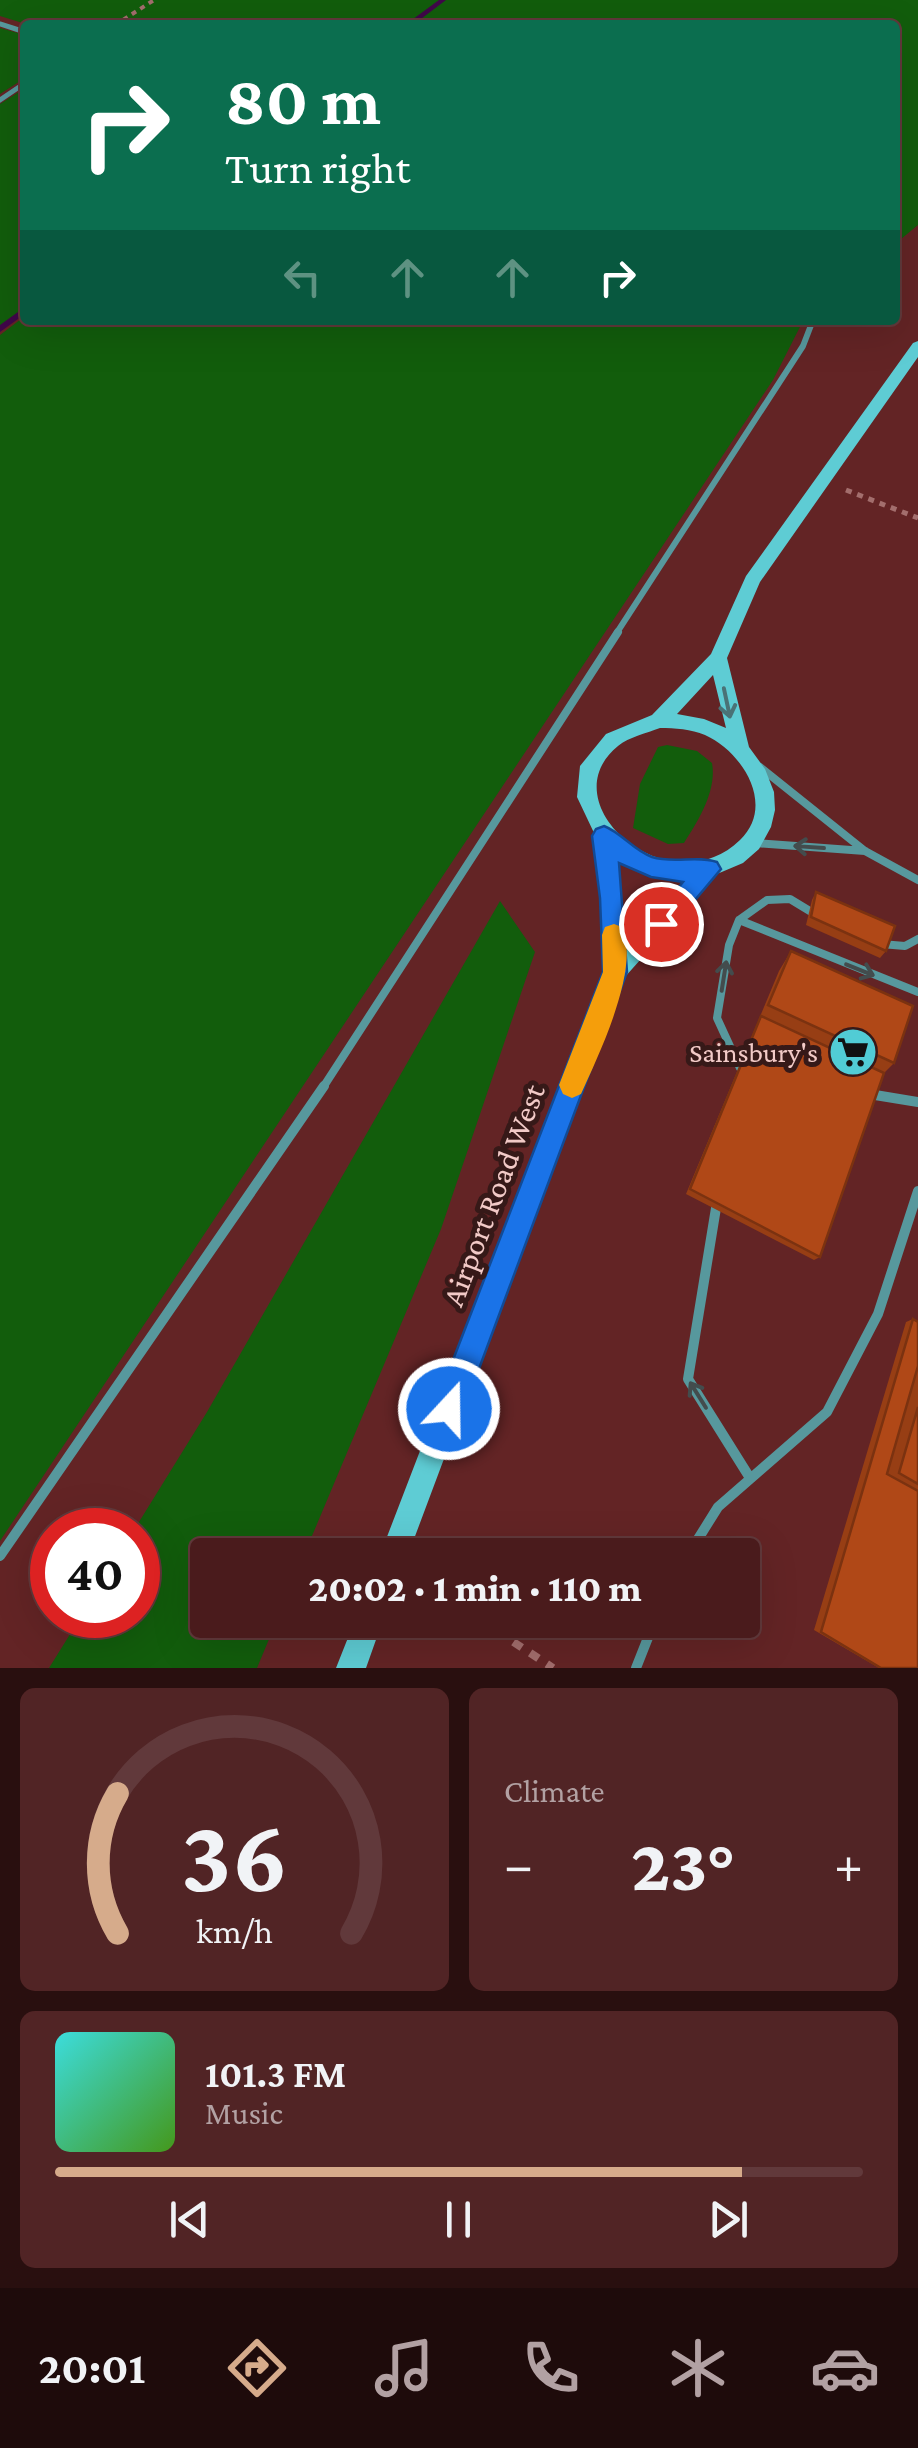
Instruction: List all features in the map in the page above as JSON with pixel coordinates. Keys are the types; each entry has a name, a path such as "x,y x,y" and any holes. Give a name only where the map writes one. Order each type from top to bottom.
{"street":[{"path":"659,720 718,658 752,580 918,346"},
{"path":"718,658 729,716 763,781 767,802 764,823 753,843 734,859 709,869 680,872 651,867 625,854 604,836 589,812 585,785 591,760 607,740 631,726 659,720 688,722 716,732 746,754"},
{"name":"Airport Road West","path":"604,836 615,972"},
{"name":"Airport Road West","path":"400,1538 615,972 709,869"},
{"path":"351,1668 362,1638"}],"lane":[{"path":"0,1556 284,1148 803,346 811,325"},
{"path":"746,754 865,850 918,880"},
{"path":"753,843 865,850"},
{"path":"736,1087 740,1068 718,1018 728,945 739,920 767,900 790,899 825,919"},
{"path":"739,920 918,992"},
{"path":"870,938 884,945 905,946 918,940"},
{"path":"740,1068 758,1072"},
{"path":"852,1091 918,1102"},
{"path":"720,1184 688,1378 750,1478"},
{"path":"699,1538 718,1507 827,1412 878,1314 918,1190"},
{"path":"636,1668 648,1638"}],"path":[{"path":"123,20 154,0"},
{"path":"822,480 918,518"},
{"path":"508,1638 554,1668"}],"green space":[{"path":"0,0 918,0 918,225 900,240 900,20 20,22 0,16"},
{"path":"0,28 20,34 20,81 0,94"},
{"path":"20,91 20,311 0,326 0,104"},
{"path":"20,320 20,325 801,325 773,380 0,1541 0,335"},
{"path":"658,747 697,751 712,763 709,794 684,843 668,844 633,828 640,784"},
{"path":"500,901 535,952 441,1229 311,1538 190,1538 190,1638 270,1638 257,1668 49,1668 68,1638 160,1638 160,1508 148,1508 207,1412"}],"building":[{"path":"816,892 895,926 886,951 811,917"},
{"path":"791,951 913,1006 894,1063 768,1005"},
{"name":"Sainsbury's","path":"761,1016 884,1073 820,1257 690,1189"},
{"path":"913,1319 918,1322 918,1366 887,1474 918,1491 918,1668 881,1668 821,1632"},
{"path":"918,1407 918,1484 899,1473"}],"waterway":[{"path":"415,20 443,0"},
{"path":"0,329 20,314"}],"slow traffic":[{"path":"572,1085 615,972 614,935"}],"place":[{"name":"Sainsbury's","path":"853,1052"}],"route":[{"path":"449,1409 615,972 604,836 625,854 651,867 680,872 709,869 661,924"}]}
